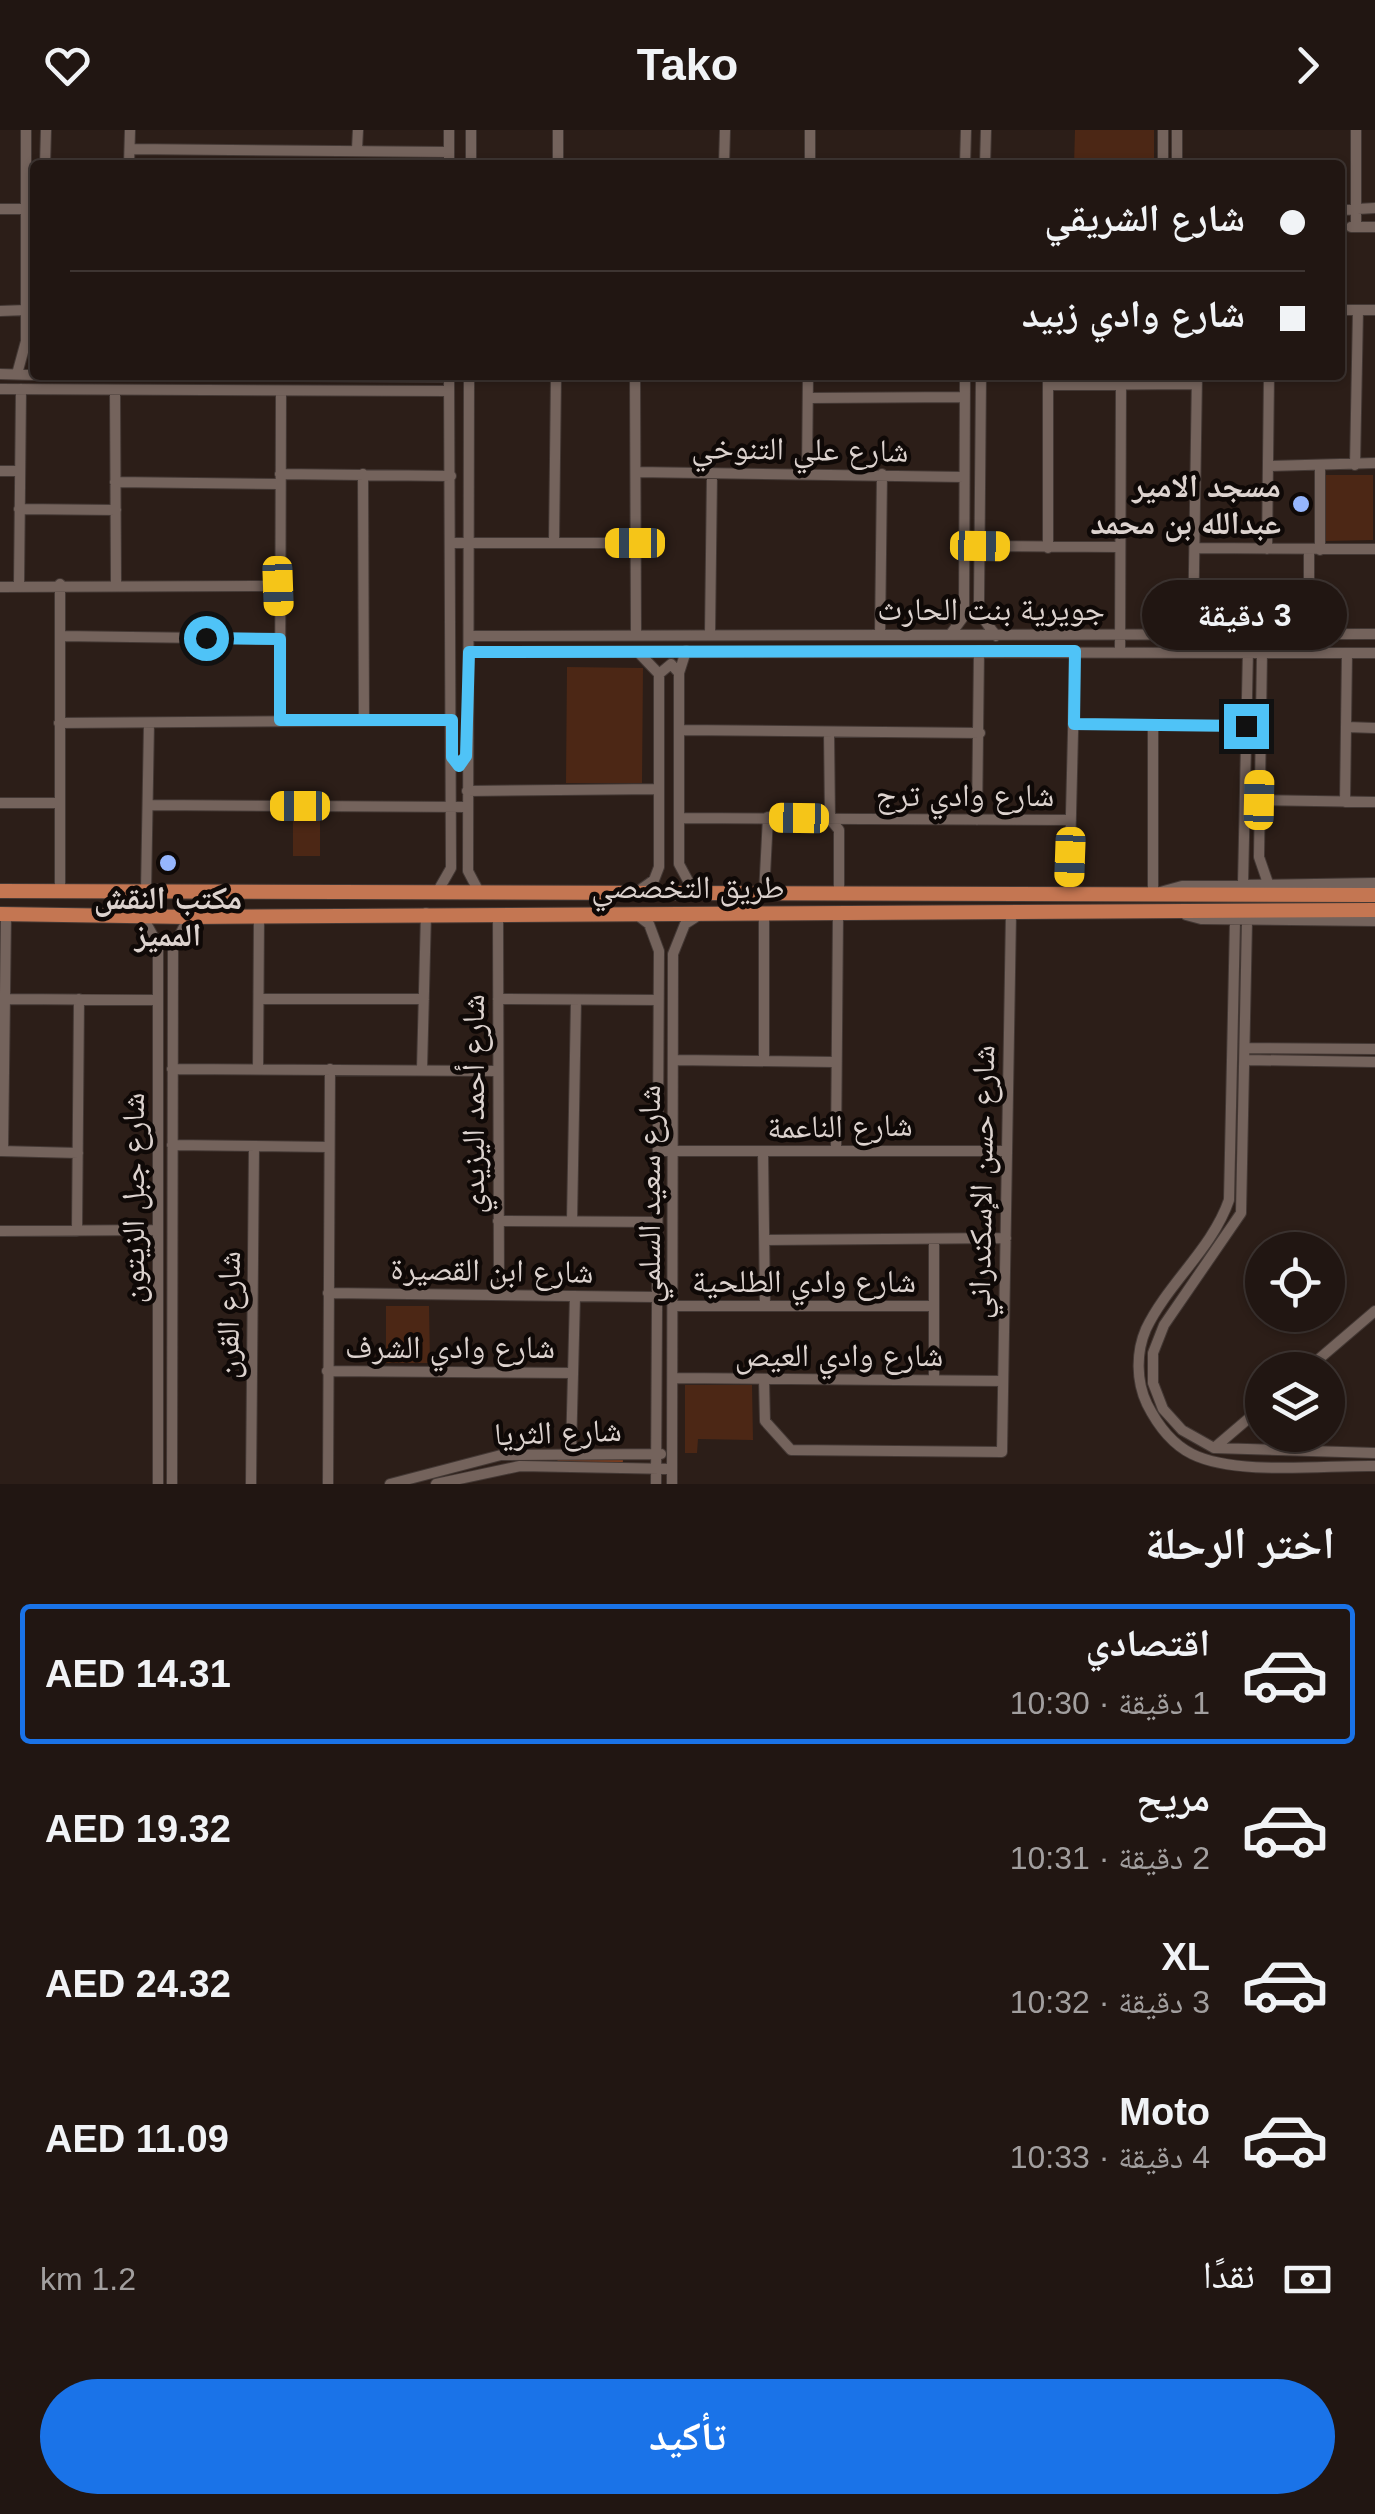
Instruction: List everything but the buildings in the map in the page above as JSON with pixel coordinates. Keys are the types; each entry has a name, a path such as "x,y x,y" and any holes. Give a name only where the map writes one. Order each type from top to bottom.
{"main road":[{"name":"طريق التخصصي","path":"0,890 1375,895"},
{"name":"طريق التخصصي","path":"3,914 189,917 1375,910"}],"street":[{"path":"17,374 30,343 26,310 26,130"},
{"path":"45,160 46,130"},
{"path":"129,160 130,130"},
{"path":"357,149 358,130"},
{"path":"448,160 449,130"},
{"path":"471,130 471,160"},
{"path":"558,130 558,160"},
{"path":"724,160 725,130"},
{"path":"810,130 810,160"},
{"path":"965,160 966,130"},
{"path":"985,160 986,130"},
{"path":"1163,130 1163,160"},
{"path":"1177,130 1177,160"},
{"path":"1356,130 1356,227"},
{"path":"130,149 449,152"},
{"path":"204,160 205,149"},
{"path":"1163,152 1171,157 1177,150"},
{"path":"1345,209 1375,208"},
{"path":"0,209 26,209"},
{"path":"1345,226 1375,227"},
{"path":"0,310 26,310"},
{"path":"1345,310 1375,310"},
{"path":"1354,466 1358,310"},
{"path":"0,374 30,374"},
{"path":"360,380 360,391"},
{"path":"435,390 440,383 437,380"},
{"path":"439,889 451,868 448,380"},
{"path":"469,380 466,776 468,871 478,890"},
{"path":"554,543 556,380"},
{"path":"635,380 636,635"},
{"path":"807,473 808,380"},
{"path":"950,636 964,616 965,380"},
{"path":"981,380 980,614 996,636"},
{"path":"1048,548 1048,380 1197,380 1192,634"},
{"path":"1267,549 1269,380"},
{"path":"1120,651 1122,383"},
{"path":"0,389 448,391"},
{"path":"19,585 22,389"},
{"path":"115,391 116,584"},
{"path":"280,720 282,391"},
{"path":"808,398 965,397"},
{"path":"449,444 458,436 468,442"},
{"path":"1269,466 1375,464"},
{"path":"1309,632 1320,467"},
{"path":"0,471 19,470"},
{"name":"شارع علي التنوخي","path":"636,472 964,477"},
{"path":"710,635 712,473"},
{"path":"115,482 363,474 450,476"},
{"path":"363,474 364,720"},
{"path":"880,635 882,474"},
{"path":"19,509 116,510"},
{"path":"452,543 635,543"},
{"path":"963,548 971,553 980,546 1118,548"},
{"path":"1196,548 1375,549"},
{"path":"963,563 971,558 980,563"},
{"path":"60,584 60,890"},
{"path":"0,587 278,586"},
{"name":"جويرية بنت الحارث","path":"469,636 1375,634"},
{"path":"769,651 776,639 770,635"},
{"path":"787,651 781,643 788,635"},
{"path":"60,636 280,639"},
{"path":"484,636 479,644 486,652"},
{"path":"1242,884 1248,650"},
{"path":"686,651 680,672 679,864 694,892"},
{"path":"977,820 980,651"},
{"path":"1069,894 1075,651"},
{"path":"1262,651 1259,857 1268,882"},
{"name":"جويرية بنت الحارث","path":"469,652 1375,653"},
{"path":"637,892 654,880 660,867 659,674 638,652"},
{"path":"1345,802 1348,653"},
{"path":"659,674 671,664 680,672"},
{"path":"1248,673 1255,664 1262,673"},
{"path":"59,723 452,720"},
{"path":"146,892 150,724"},
{"path":"1074,724 1246,726"},
{"path":"1153,725 1153,894 1182,886 1375,882"},
{"path":"1348,727 1375,728"},
{"path":"680,730 980,732"},
{"path":"829,732 830,819 839,830 839,894"},
{"path":"452,757 459,766 466,756"},
{"path":"452,778 458,769 466,776"},
{"path":"467,791 659,789"},
{"path":"1259,800 1375,802"},
{"path":"0,804 59,803"},
{"path":"148,806 467,808"},
{"path":"764,894 768,817"},
{"name":"شارع وادي ترج","path":"678,818 1071,820"},
{"path":"1243,859 1253,867 1259,857"},
{"path":"660,867 670,871 679,864"},
{"path":"451,868 468,871"},
{"name":"شارع حسن الإسكندراني","path":"764,1380 766,1421 791,1450 1002,1452 1011,912"},
{"path":"635,913 649,924 659,952"},
{"path":"3,914 2,1151 78,1153"},
{"path":"422,1069 426,914"},
{"name":"شارع أحمد اليزيدي","path":"498,914 498,1294"},
{"path":"673,954 684,924 700,914"},
{"path":"764,914 764,1060"},
{"path":"1180,914 1241,921 1375,921"},
{"path":"836,1149 838,915"},
{"name":"شارع جبل الزيتون","path":"142,916 158,945 158,1484"},
{"path":"258,1069 259,916"},
{"name":"شارع جبل الزيتون","path":"172,1484 173,948 189,917"},
{"path":"1241,921 1241,1213 1164,1325 1152,1353 1153,1383 1167,1414 1182,1430 1214,1448 1245,1450"},
{"path":"659,952 666,936 670,937 673,954"},
{"path":"158,945 167,940 173,948"},
{"name":"شارع سعيد السلمي","path":"656,1484 659,952"},
{"name":"شارع سعيد السلمي","path":"672,1484 673,954"},
{"path":"1241,977 1247,1054 1226,1211 1142,1340 1139,1378 1157,1423 1192,1454 1223,1463 1375,1466"},
{"path":"498,1000 576,1000 658,995 674,990"},
{"path":"5,998 158,1000"},
{"path":"260,998 424,999"},
{"path":"77,1231 79,999"},
{"path":"572,1221 576,1000"},
{"path":"1247,1054 1375,1049"},
{"path":"1247,1054 1375,1062"},
{"path":"674,1060 834,1062"},
{"path":"172,1069 496,1071"},
{"path":"328,1484 330,1070"},
{"path":"172,1146 328,1147"},
{"name":"شارع القرن","path":"251,1484 254,1147"},
{"name":"شارع الناعمة","path":"658,1151 1006,1151"},
{"path":"763,1152 765,1306"},
{"path":"498,1220 656,1222"},
{"path":"0,1231 158,1230"},
{"path":"764,1240 1006,1238"},
{"path":"934,1240 934,1380"},
{"name":"شارع ابن القصيرة","path":"328,1293 656,1298"},
{"path":"571,1452 575,1296"},
{"name":"شارع وادي الطلحية","path":"674,1306 934,1306"},
{"path":"1327,1352 1375,1311"},
{"name":"شارع وادي الشرف","path":"327,1371 572,1373"},
{"name":"شارع وادي العيص","path":"674,1378 1003,1381"},
{"path":"1157,1423 1167,1414"},
{"path":"1214,1448 1245,1422"},
{"path":"1240,1426 1245,1445"},
{"path":"1314,1452 1375,1453"},
{"name":"شارع الثريا","path":"390,1484 500,1455 672,1454"},
{"name":"شارع الثريا","path":"436,1484 520,1466 672,1469"}],"shaded area":[{"path":"1075,130 1154,130 1154,160 1074,160"},
{"path":"1326,475 1373,475 1373,540 1326,541"},
{"path":"567,667 643,668 642,783 566,783"},
{"path":"293,815 320,815 320,856 293,856"},
{"path":"386,1306 429,1306 430,1363 386,1363"},
{"path":"685,1385 752,1385 753,1440 698,1439 697,1453 685,1453"}],"waterway":[{"path":"564,1463 616,1461"}],"place":[{"name":"مسجد الامير عبدالله بن محمد","path":"1301,504"},
{"name":"مكتب النقش المميز","path":"168,863"}],"route":[{"path":"206,638 280,639 280,720 452,720 452,757 459,766 466,756 469,652 1075,651 1074,724 1246,726"}]}
